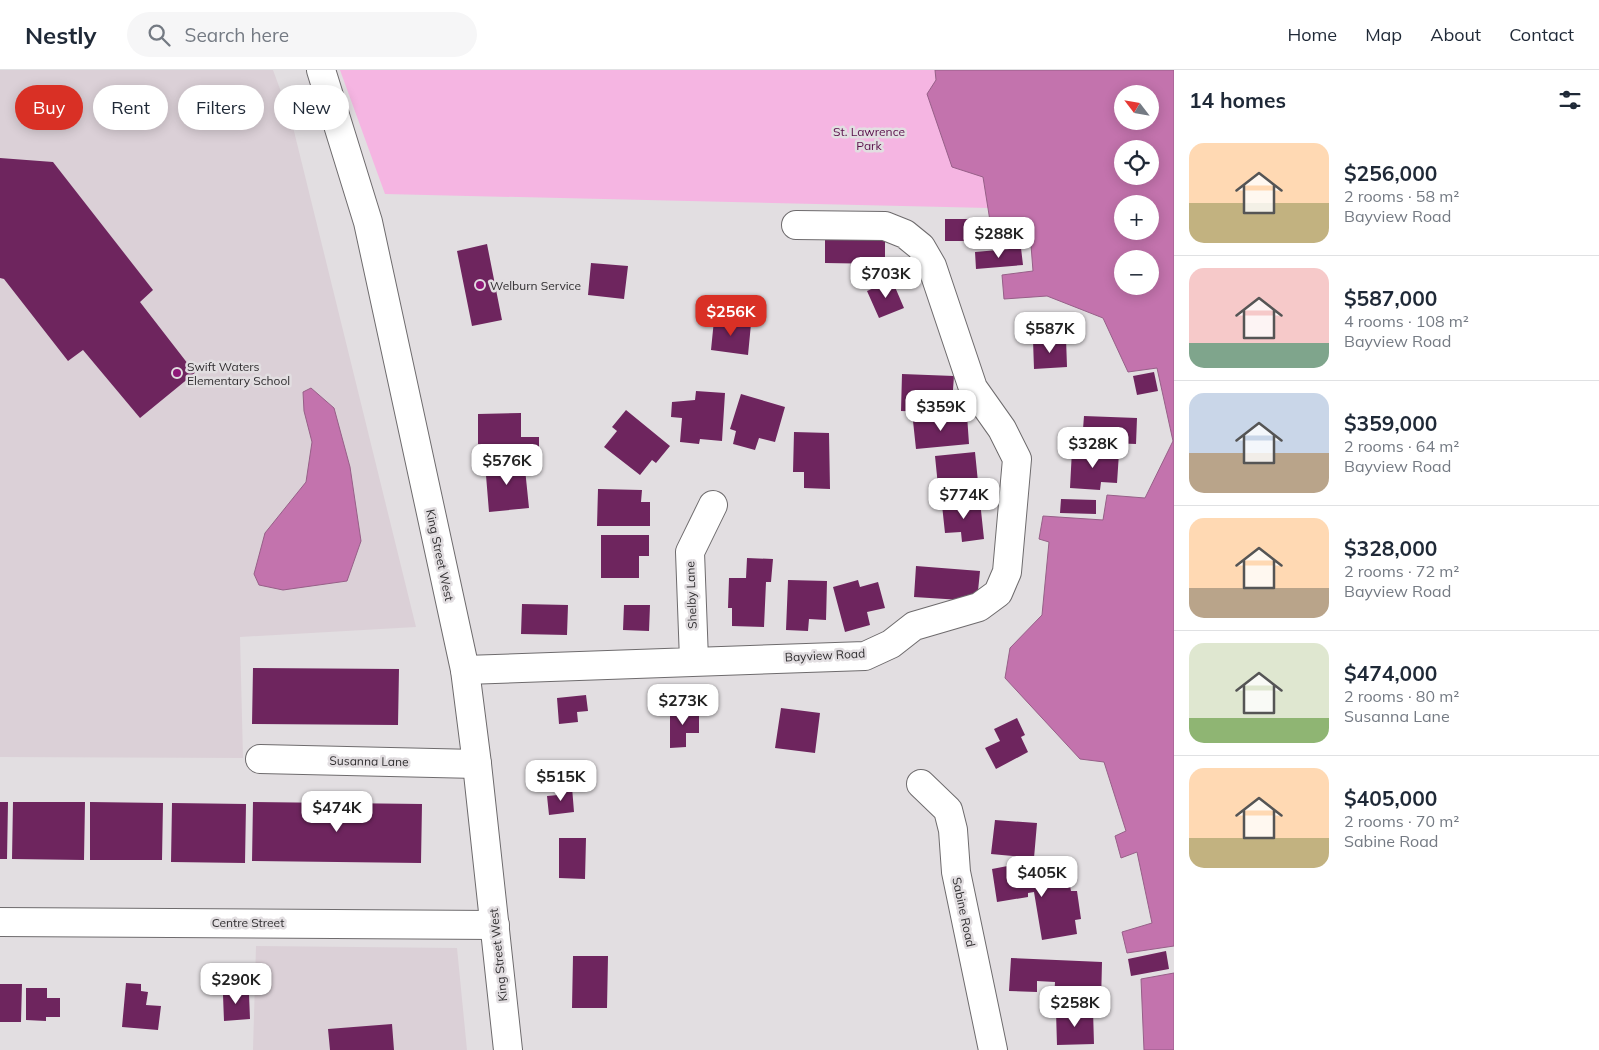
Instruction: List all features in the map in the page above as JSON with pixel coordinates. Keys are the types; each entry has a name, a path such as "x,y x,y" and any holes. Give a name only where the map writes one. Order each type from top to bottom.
{"street":[{"name":"King Street West","path":"320,70 367,217 465,670 508,1050"},
{"name":"Bayview Road","path":"465,670 694,660 865,656 891,644 914,626 979,607 998,593 1007,572 1017,459 1002,429 981,403 973,388 932,266 921,248 905,234 885,226 796,225"},
{"name":"Shelby Lane","path":"694,660 690,552 714,505"},
{"name":"Susanna Lane","path":"260,759 477,764"},
{"name":"Sabine Road","path":"921,784 948,810 953,830 956,872 993,1050"},
{"name":"Centre Street","path":"0,922 409,923 466,926 495,924"}],"shaded area":[{"name":"Swift Waters Elementary School","path":"0,70 273,70 279,85 274,85 274,130 294,130 416,627 240,637 243,758 0,757"},
{"path":"935,70 1174,70 1174,946 1127,953 1122,932 1152,923 1137,852 1121,858 1115,836 1126,831 1104,762 1080,759 1005,678 1010,648 1042,615 1049,542 1039,539 1043,516 1103,520 1107,495 1145,498 1173,441 1157,368 1128,372 1103,318 1047,296 1004,299 1002,275 1033,271 1031,245 994,246 983,177 952,167 927,94 936,80"},
{"path":"311,388 334,408 350,467 361,541 347,581 283,590 259,585 254,574 265,533 306,482 312,442 304,411 303,392"},
{"path":"256,946 457,948 467,1050 253,1050"},
{"path":"1174,973 1174,1050 1144,1050 1141,979"}],"green space":[{"name":"St. Lawrence Park","path":"340,70 935,70 936,80 983,177 989,208 385,194 349,95 349,85 345,85"}],"building":[{"path":"0,158 53,162 153,290 140,302 195,373 140,418 83,350 68,361 4,279 0,278"},
{"path":"945,219 979,219 979,241 945,241"},
{"path":"825,238 885,239 885,264 825,263"},
{"name":"Welburn Service","path":"487,244 502,320 472,326 457,251"},
{"path":"1021,248 1023,265 976,269 975,252"},
{"path":"591,263 628,266 624,299 588,295"},
{"path":"892,280 904,308 879,318 867,291"},
{"path":"714,320 751,324 748,355 711,350"},
{"path":"1066,338 1067,367 1034,369 1033,340"},
{"path":"1154,372 1158,391 1137,395 1133,376"},
{"path":"902,374 954,376 952,403 930,403 930,412 901,411"},
{"path":"696,391 725,393 722,441 700,439 699,444 680,442 682,418 671,417 672,402 695,400"},
{"path":"741,394 785,407 775,442 759,438 755,450 733,444 736,431 730,429"},
{"path":"626,410 670,446 656,463 652,460 640,475 604,447 617,431 612,427"},
{"path":"521,413 521,437 539,437 539,455 508,455 508,444 478,444 478,414"},
{"path":"967,415 969,444 916,449 913,421"},
{"path":"1084,416 1137,418 1136,444 1082,442"},
{"path":"794,432 829,433 830,489 804,488 804,472 793,472"},
{"path":"1072,450 1119,453 1117,483 1101,482 1100,490 1070,488"},
{"path":"975,452 979,492 939,496 935,456"},
{"path":"524,459 529,508 489,512 485,463"},
{"path":"598,489 642,490 641,502 650,502 650,526 597,526"},
{"path":"1061,499 1096,500 1096,514 1060,513"},
{"path":"980,501 984,539 962,542 961,532 945,533 942,505"},
{"path":"601,535 649,535 649,556 639,556 639,578 601,578"},
{"path":"747,558 773,559 771,582 766,582 764,627 732,626 732,608 728,608 729,578 746,578"},
{"path":"916,566 980,571 977,601 914,597"},
{"path":"788,580 827,581 826,620 809,619 808,631 786,630"},
{"path":"858,580 860,587 878,582 885,608 867,612 870,625 845,632 833,587"},
{"path":"522,604 568,605 567,635 521,634"},
{"path":"624,605 650,605 649,631 623,630"},
{"path":"253,668 399,669 398,725 252,724"},
{"path":"586,695 588,711 577,712 578,722 559,724 557,698"},
{"path":"781,708 820,713 815,753 775,748"},
{"path":"670,710 699,710 699,733 686,733 686,747 670,748"},
{"path":"1017,718 1025,735 1021,737 1028,752 996,769 985,748 1000,741 994,729"},
{"path":"572,787 574,812 549,815 547,796 558,795 557,789"},
{"path":"0,802 8,802 7,859 0,859"},
{"path":"13,802 85,802 84,860 12,859"},
{"path":"90,802 163,803 162,860 90,860"},
{"path":"253,802 422,804 421,863 252,861"},
{"path":"172,803 246,804 245,863 171,862"},
{"path":"995,820 1037,823 1034,858 991,854"},
{"path":"559,838 586,838 585,879 559,878"},
{"path":"1023,863 1026,880 1032,879 1031,875 1067,869 1071,891 1077,891 1081,919 1075,920 1077,934 1042,940 1034,892 1028,893 1028,897 997,902 992,869"},
{"path":"1166,951 1169,969 1131,976 1128,959"},
{"path":"573,956 608,956 607,1008 572,1008"},
{"path":"1011,958 1102,962 1101,1003 1054,1001 1055,982 1037,981 1037,992 1009,991"},
{"path":"126,983 141,984 141,991 148,992 146,1005 161,1006 158,1030 122,1027"},
{"path":"0,984 22,984 21,1022 0,1022"},
{"path":"231,985 242,985 242,994 249,994 250,1019 224,1021 223,995 232,995"},
{"path":"26,988 47,988 47,998 60,998 60,1017 46,1017 46,1021 26,1020"},
{"path":"1093,1010 1094,1044 1057,1045 1056,1011"},
{"path":"392,1024 394,1050 330,1050 328,1029"}],"place":[{"name":"Welburn Service","path":"480,285"},
{"name":"Swift Waters Elementary School","path":"177,373"}]}
